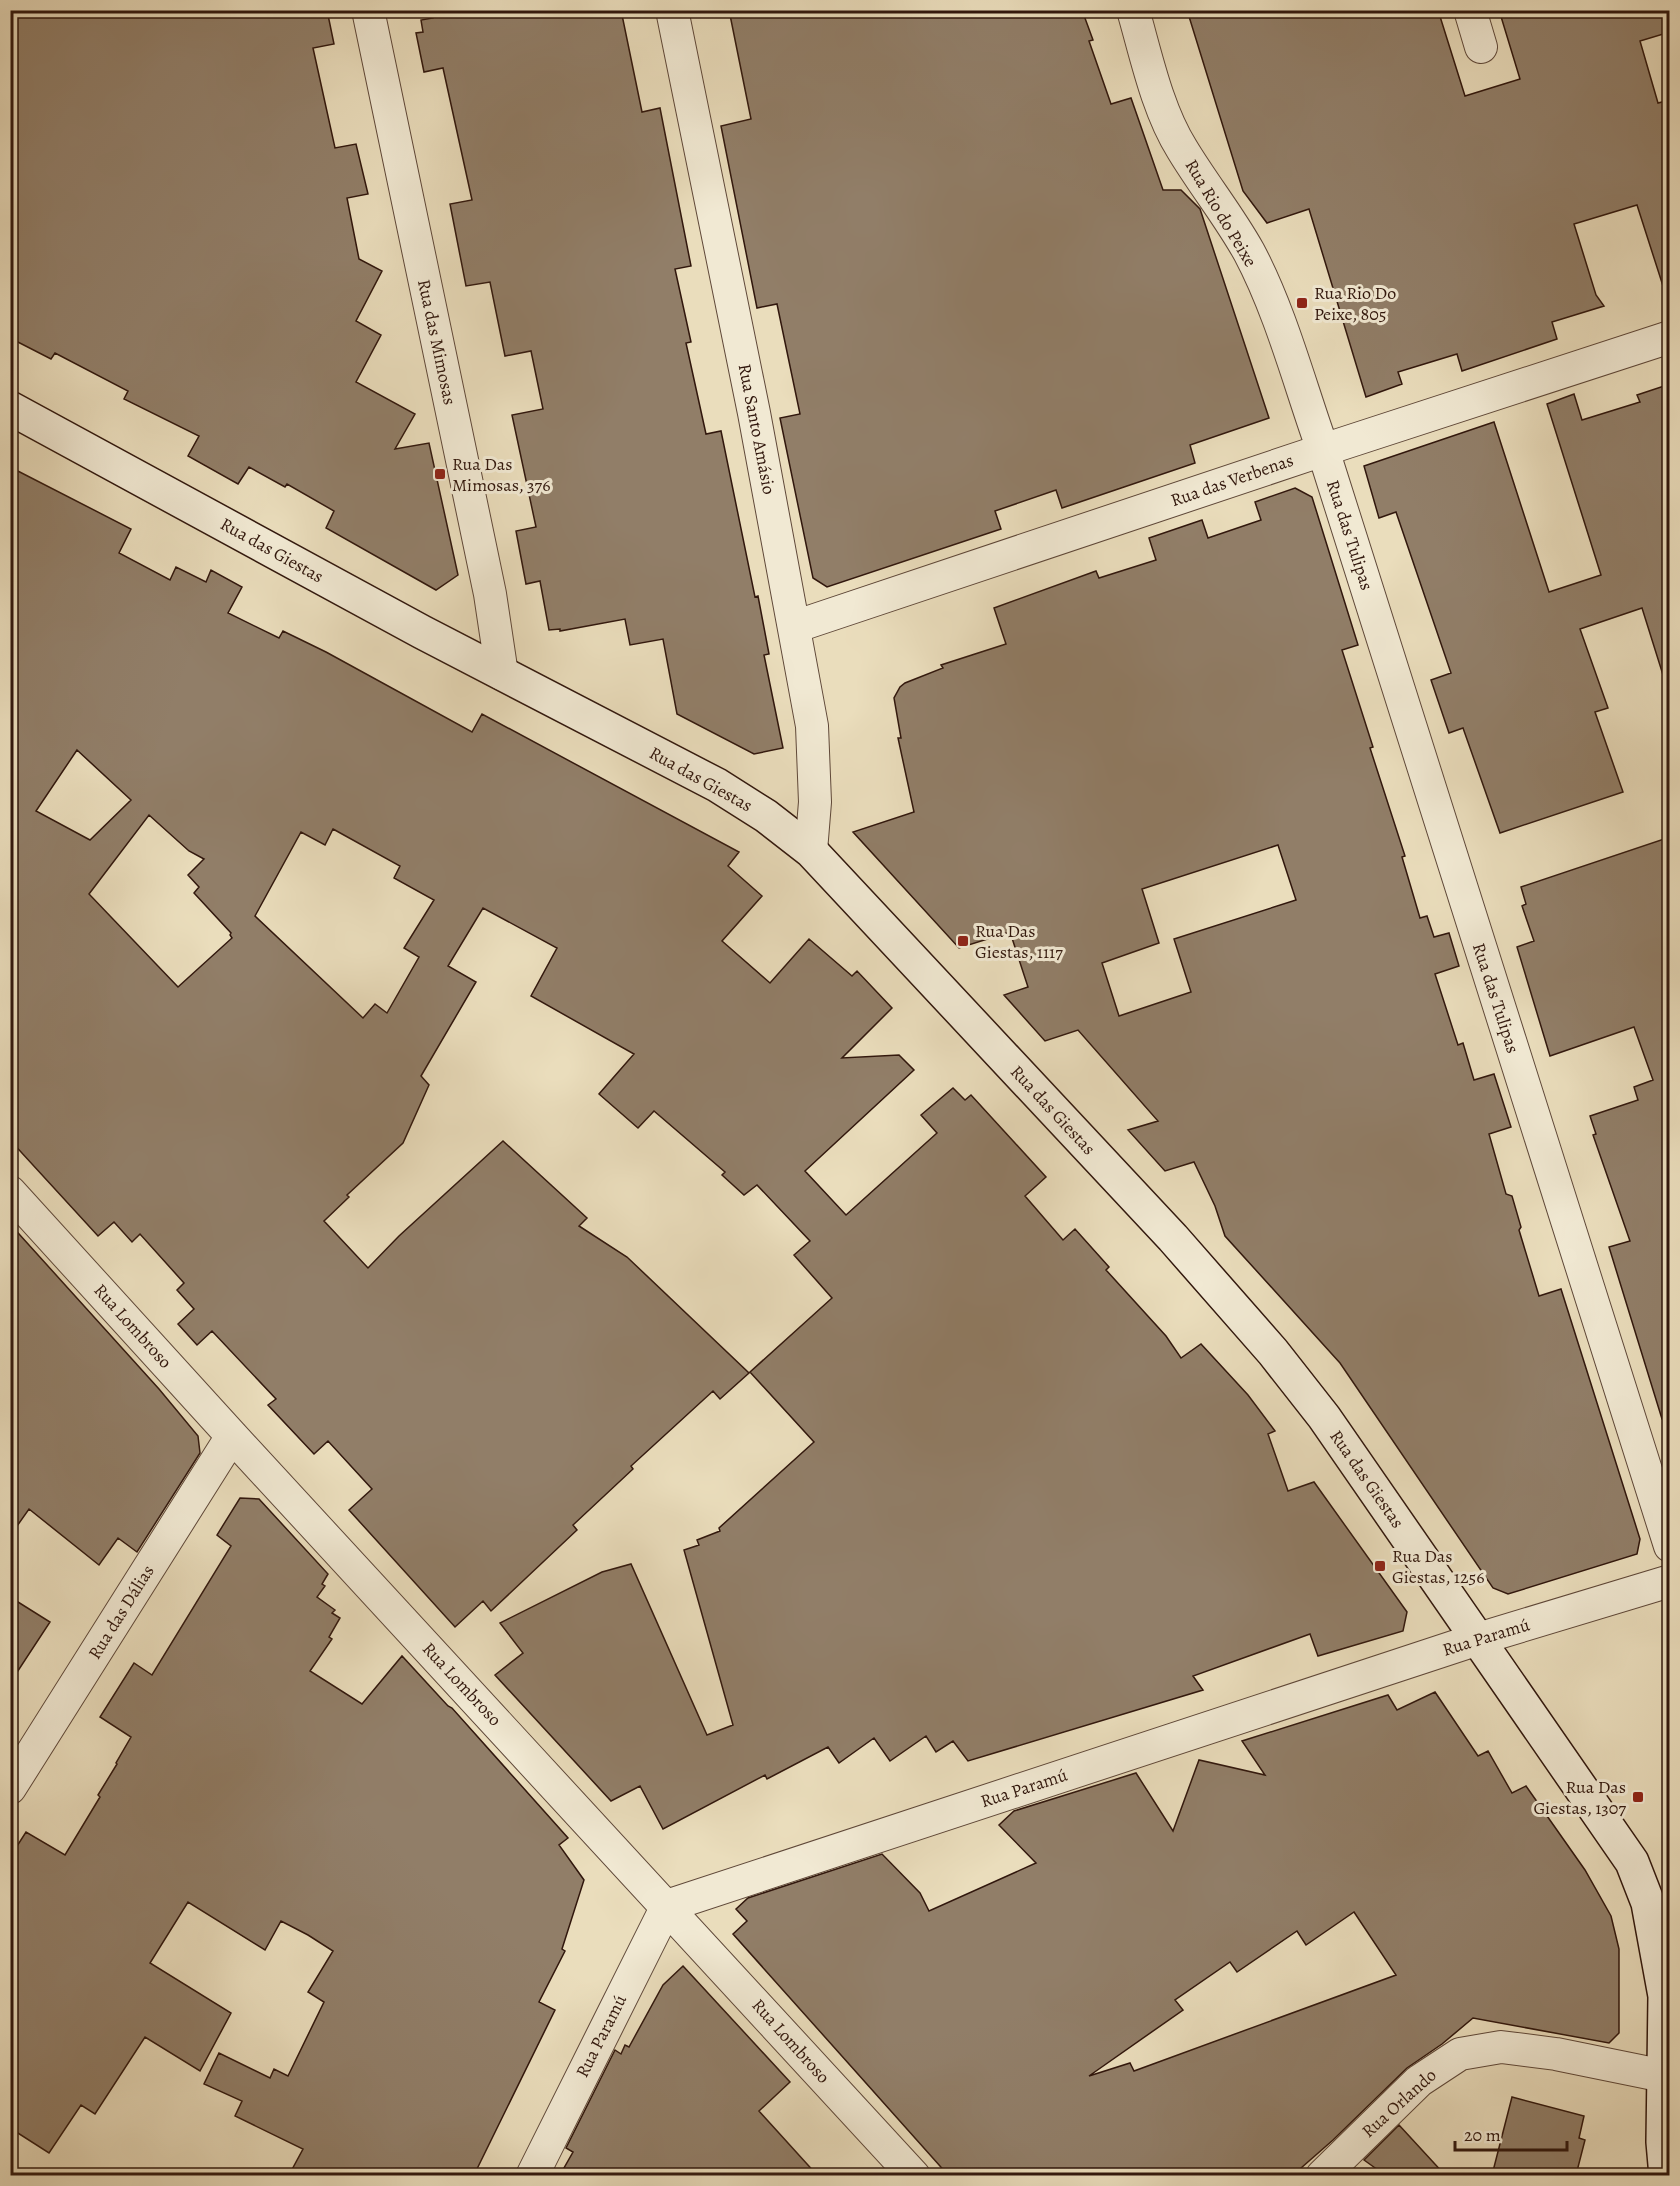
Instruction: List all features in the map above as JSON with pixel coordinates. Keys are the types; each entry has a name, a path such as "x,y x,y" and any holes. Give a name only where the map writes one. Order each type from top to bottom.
{"main road":[{"name":"Rua das Giestas","path":"10,408 502,674 717,785 766,816 811,851 1173,1238 1273,1352 1324,1418 1632,1862 1648,1903 1665,1996 1663,2142 1666,2175"}],"street":[{"name":"Rua das Mimosas","path":"368,10 487,583 502,674"},
{"name":"Rua Santo Amásio","path":"672,10 752,402 812,726 815,802 811,851"},
{"name":"Rua Rio do Peixe","path":"1133,10 1161,102 1180,147 1244,244 1271,301 1323,450"},
{"path":"1470,10 1481,47"},
{"name":"Rua das Verbenas","path":"794,627 1670,337"},
{"name":"Rua das Tulipas","path":"1323,450 1670,1546"},
{"name":"Rua Lombroso","path":"10,1192 914,2175"},
{"name":"Rua das Dálias","path":"14,1777 232,1436"},
{"name":"Rua Paramú","path":"532,2175 667,1906 1478,1639 1670,1581"},
{"name":"Rua Orlando","path":"1322,2175 1419,2081 1460,2054 1501,2046 1556,2054 1664,2076"}],"building":[{"path":"49,10 327,10 334,44 313,48 335,148 356,144 368,194 347,198 359,259 382,271 356,321 381,335 356,382 415,414 395,449 429,443 458,575 436,590 326,528 334,511 287,484 285,487 249,467 238,484 188,456 199,436 124,399 128,391 55,353 51,359 10,338 10,19"},
{"path":"432,10 621,10 642,112 660,108 691,266 675,269 691,342 686,343 706,434 721,431 755,597 758,596 769,654 764,655 783,748 754,754 677,714 663,639 630,645 625,619 560,631 560,629 549,630 540,581 526,584 516,531 536,527 512,415 543,409 531,351 505,356 490,282 466,286 450,204 472,200 443,68 424,72 416,33 423,32 421,20 433,18"},
{"path":"729,10 1082,10 1093,40 1089,41 1111,104 1131,98 1163,190 1181,190 1200,209 1269,418 1190,445 1195,463 1062,508 1056,490 995,511 1001,529 827,587 813,578 780,418 800,414 777,304 757,308 721,126 751,119"},
{"path":"1187,10 1438,10 1465,96 1520,79 1499,10 1670,10 1670,32 1640,41 1658,103 1670,100 1670,285 1663,286 1637,205 1574,224 1596,295 1604,306 1552,322 1557,339 1462,371 1457,354 1398,372 1402,384 1366,397 1309,209 1267,223 1243,191"},
{"path":"1670,384 1670,674 1663,675 1642,608 1580,629 1608,708 1595,712 1623,792 1500,833 1463,728 1449,733 1431,680 1451,673 1396,512 1379,518 1364,466 1494,422 1549,592 1601,575 1547,404 1574,394 1582,420 1640,402 1637,395"},
{"path":"10,467 131,529 119,553 170,580 176,567 206,582 211,570 242,587 228,613 279,638 283,631 472,732 482,714 739,852 728,866 762,896 722,941 770,983 809,939 852,976 857,971 892,1008 842,1058 899,1055 914,1070 805,1171 846,1215 937,1133 921,1115 953,1088 965,1100 971,1095 1046,1177 1025,1196 1063,1240 1075,1229 1109,1267 1106,1270 1166,1336 1181,1358 1201,1344 1248,1395 1275,1431 1268,1434 1288,1491 1314,1482 1407,1612 1403,1631 1318,1656 1310,1634 1193,1676 1203,1690 968,1761 953,1741 936,1752 926,1736 890,1761 874,1738 839,1763 828,1747 767,1779 765,1775 663,1829 640,1786 611,1801 495,1675 523,1653 500,1623 602,1572 631,1564 707,1735 733,1725 684,1550 699,1545 697,1540 720,1531 719,1528 814,1442 750,1372 832,1298 794,1255 810,1241 757,1185 744,1195 722,1175 725,1172 654,1111 638,1128 599,1094 634,1054 531,996 557,948 483,908 448,966 476,982 421,1076 429,1085 403,1143 347,1195 349,1197 324,1221 368,1268 399,1236 503,1141 587,1218 579,1226 627,1257 749,1373 720,1399 713,1391 631,1466 633,1469 573,1525 577,1530 491,1611 483,1601 455,1627 349,1510 372,1489 328,1441 314,1454 268,1405 276,1399 212,1331 197,1345 178,1324 194,1309 177,1290 184,1283 140,1234 132,1242 114,1222 98,1236 10,1140","holes":["77,750 131,800 90,840 36,811","149,815 189,851 204,859 188,875 199,887 194,893 231,933 232,938 178,987 89,894","333,829 400,866 394,878 434,900 404,948 419,957 387,1013 375,1004 363,1018 255,916 301,832 325,845"]},
{"path":"1295,488 1312,497 1358,645 1342,650 1373,747 1370,748 1405,856 1402,857 1420,918 1427,916 1434,937 1449,933 1459,966 1435,974 1458,1045 1463,1043 1474,1080 1494,1074 1511,1127 1489,1134 1506,1194 1512,1196 1521,1227 1519,1230 1539,1296 1561,1289 1640,1539 1637,1554 1508,1594 1493,1588 1340,1363 1225,1236 1215,1206 1194,1162 1165,1171 1128,1130 1158,1121 1078,1030 1045,1041 1004,995 1028,987 1010,932 959,948 853,832 914,812 898,738 901,738 894,698 905,683 943,668 941,665 1006,644 994,608 1096,571 1099,578 1156,560 1149,538 1202,520 1208,538 1261,520 1255,502","holes":["1278,845 1296,900 1174,939 1191,992 1119,1016 1102,963 1159,943 1142,889"]},
{"path":"1670,837 1670,1418 1662,1419 1609,1247 1630,1241 1593,1135 1596,1134 1590,1116 1638,1100 1634,1087 1653,1080 1634,1027 1550,1056 1517,947 1534,941 1522,906 1526,904 1521,887"},
{"path":"10,1224 159,1389 198,1436 200,1453 137,1552 118,1538 99,1565 29,1509 10,1536"},
{"path":"240,1498 259,1499 328,1574 322,1584 325,1586 317,1597 335,1610 332,1613 340,1618 329,1637 332,1639 310,1671 362,1704 402,1656 452,1708 568,1838 559,1845 584,1880 562,1949 565,1951 539,2002 555,2010 474,2175 289,2175 303,2149 235,2116 242,2101 204,2084 219,2053 270,2078 274,2069 288,2076 324,2002 308,1992 333,1951 281,1921 265,1950 188,1902 150,1963 231,2013 200,2071 145,2037 95,2114 81,2105 49,2153 10,2128 10,1857 26,1832 65,1855 100,1797 98,1795 131,1737 100,1717 134,1663 152,1675 231,1546 217,1535"},
{"path":"10,1597 50,1622 10,1683"},
{"path":"1435,1692 1478,1756 1488,1751 1512,1793 1526,1786 1585,1870 1611,1916 1619,1949 1619,2033 1609,2043 1473,2018 1442,2044 1407,2068 1333,2140 1293,2175 948,2175 733,1934 747,1921 736,1909 748,1898 882,1854 920,1893 929,1911 1036,1863 999,1825 1014,1811 1136,1773 1173,1831 1199,1760 1265,1775 1242,1741 1388,1695 1397,1710","holes":["1354,1912 1396,1975 1134,2071 1130,2063 1089,2076 1183,2010 1175,2000 1230,1962 1237,1972 1297,1931 1306,1945"]},
{"path":"683,1966 790,2082 759,2111 817,2175 560,2175 573,2152 566,2148 615,2050 621,2054 625,2045 629,2047 663,1985"},
{"path":"1512,2097 1584,2116 1579,2138 1585,2140 1576,2175 1492,2175"},
{"path":"1399,2125 1445,2175 1385,2175 1364,2160"}],"place":[{"name":"Rua Rio Do Peixe, 805","path":"1302,303"},
{"name":"Rua Das Mimosas, 376","path":"440,474"},
{"name":"Rua Das Giestas, 1117","path":"963,941"},
{"name":"Rua Das Giestas, 1256","path":"1380,1566"},
{"name":"Rua Das Giestas, 1307","path":"1638,1797"}]}
